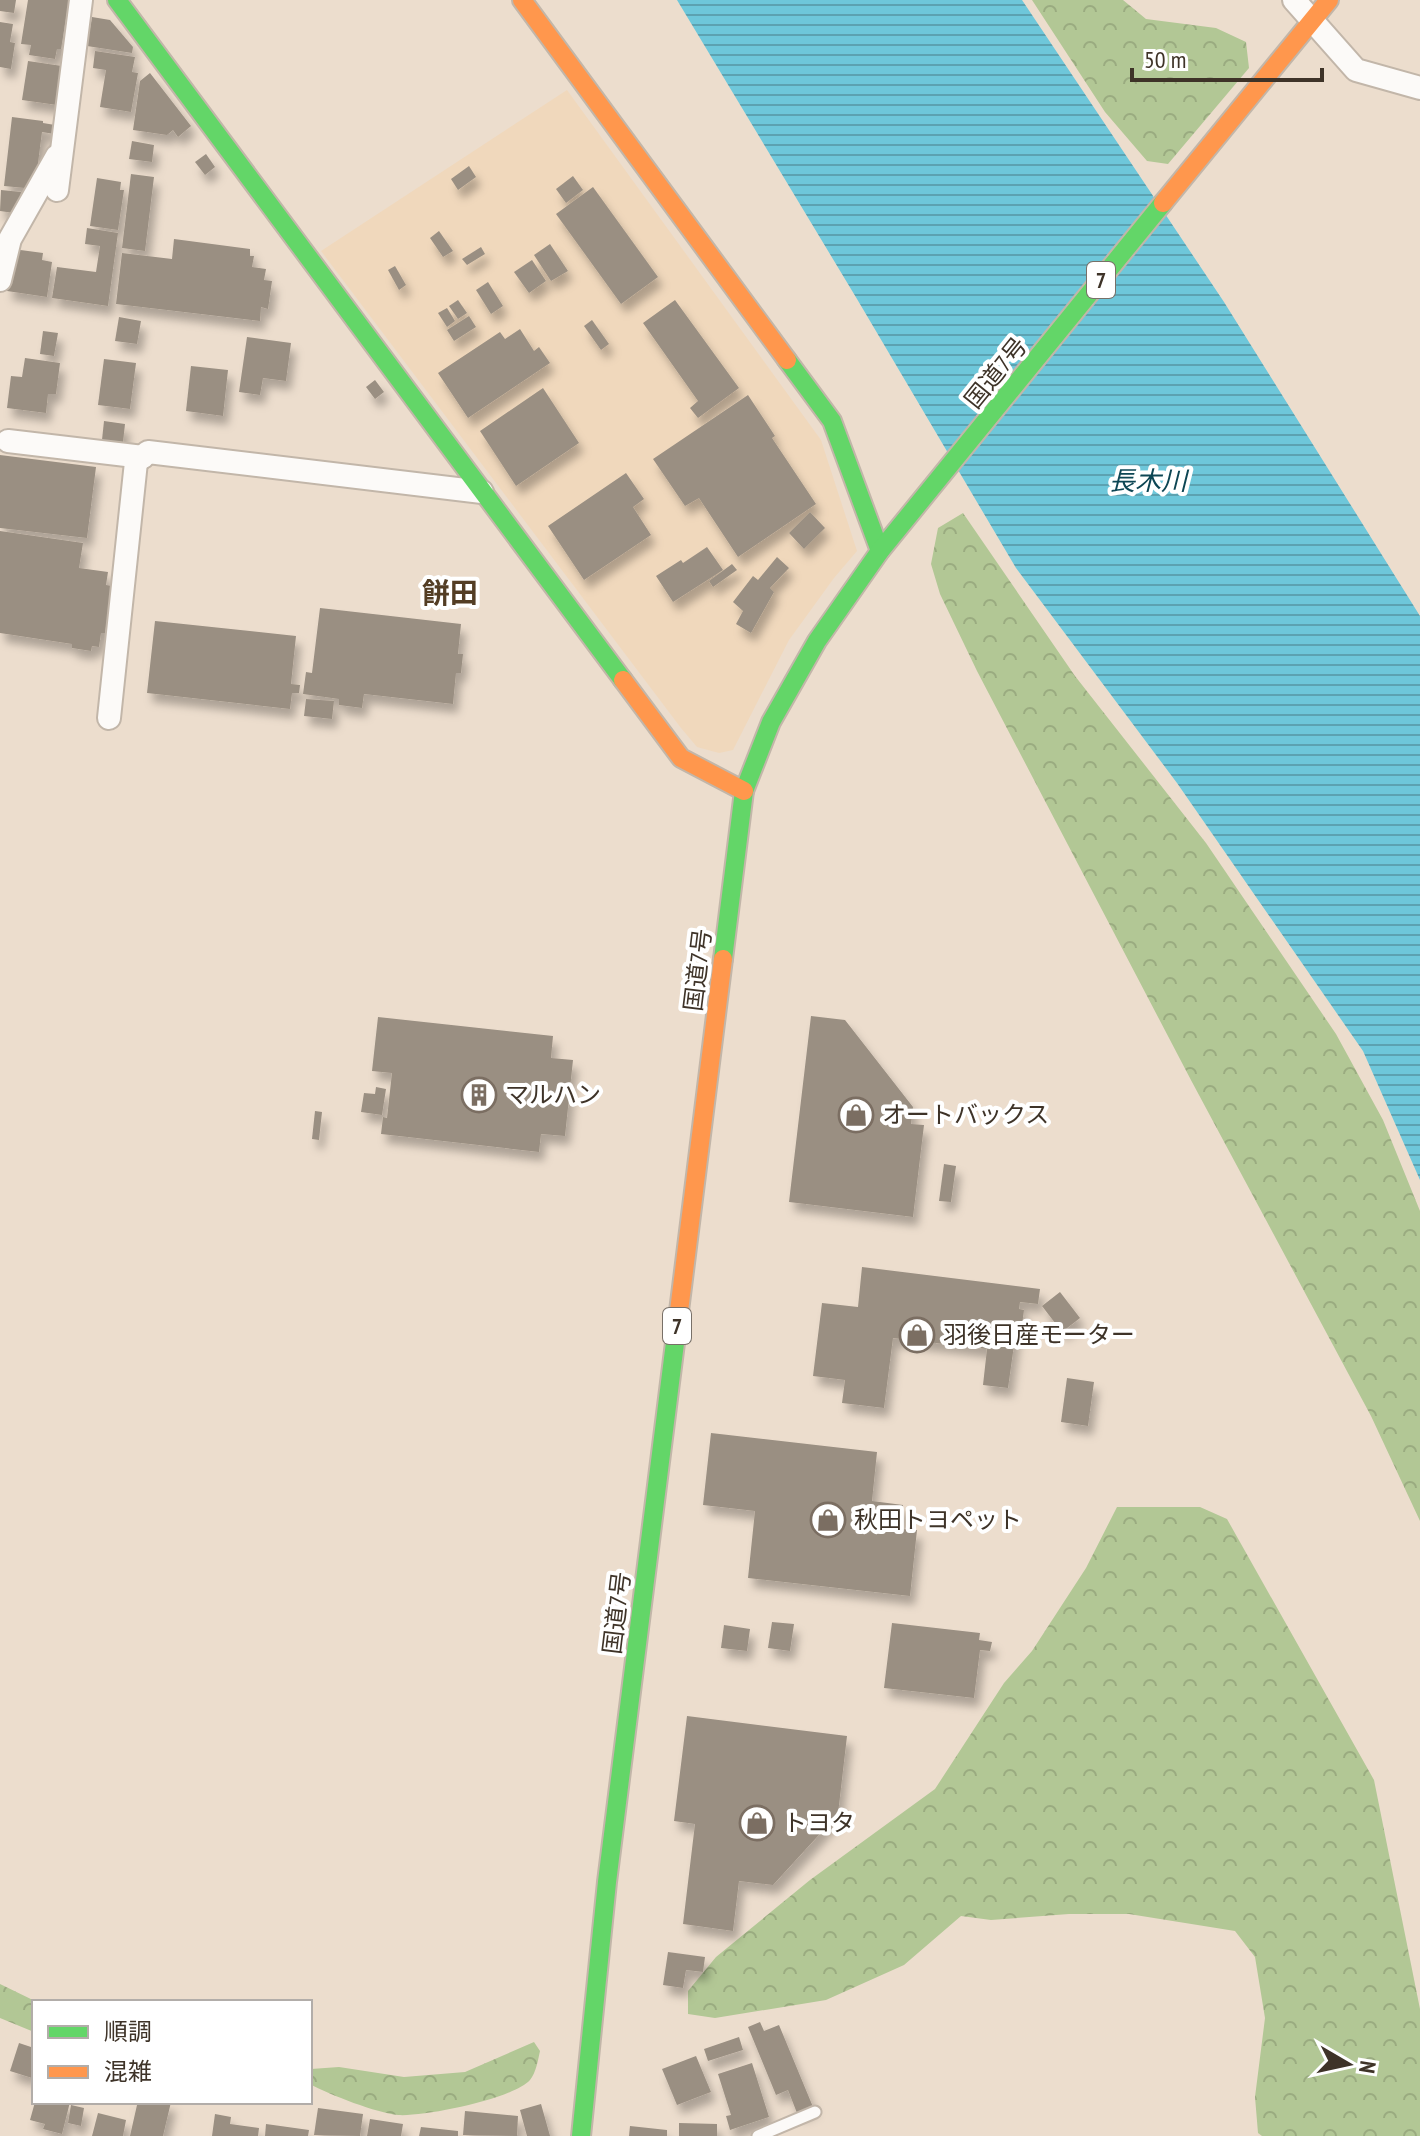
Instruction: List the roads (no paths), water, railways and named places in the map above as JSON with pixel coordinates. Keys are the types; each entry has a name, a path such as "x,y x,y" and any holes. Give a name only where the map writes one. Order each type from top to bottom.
{"main road":[{"path":"117,0 681,758 744,791"},
{"path":"522,0 832,421 880,551"},
{"name":"国道7号","path":"581,2136 607,1882 744,791 771,722 817,641 880,551 1329,0"}],"street":[{"path":"57,190 81,0"},
{"path":"1294,0 1306,27 1356,70 1420,88"},
{"path":"0,280 10,239 62,148"},
{"path":"8,441 143,457"},
{"path":"109,718 136,462 148,452 482,492"}],"lane":[{"path":"758,2136 815,2112"}],"water":[{"name":"長木川","path":"677,0 1022,0 1224,302 1420,616 1420,1180 1363,1051 1177,783 1016,568"}],"place":[{"name":"マルハン","path":"479,1095"},
{"name":"オートバックス","path":"856,1115"},
{"name":"羽後日産モーター","path":"917,1335"},
{"name":"秋田トヨペット","path":"828,1520"},
{"name":"トヨタ","path":"757,1823"}],"district":[{"name":"餅田","path":"450,593"}]}
